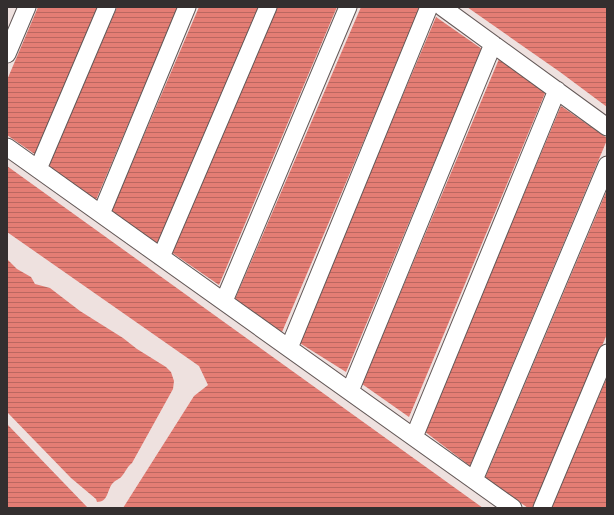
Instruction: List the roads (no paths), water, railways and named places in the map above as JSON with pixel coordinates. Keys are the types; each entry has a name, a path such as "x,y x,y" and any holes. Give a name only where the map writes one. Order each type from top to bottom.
{"lane":[{"path":"7,54 27,7"},
{"path":"38,169 107,7"},
{"path":"101,214 187,7"},
{"path":"161,257 268,7"},
{"path":"224,301 348,7"},
{"path":"288,348 429,7"},
{"path":"442,7 607,127"},
{"path":"350,391 493,44"},
{"path":"414,437 557,90"},
{"path":"7,147 513,508"},
{"path":"474,480 607,165"},
{"path":"542,508 607,353"}]}
